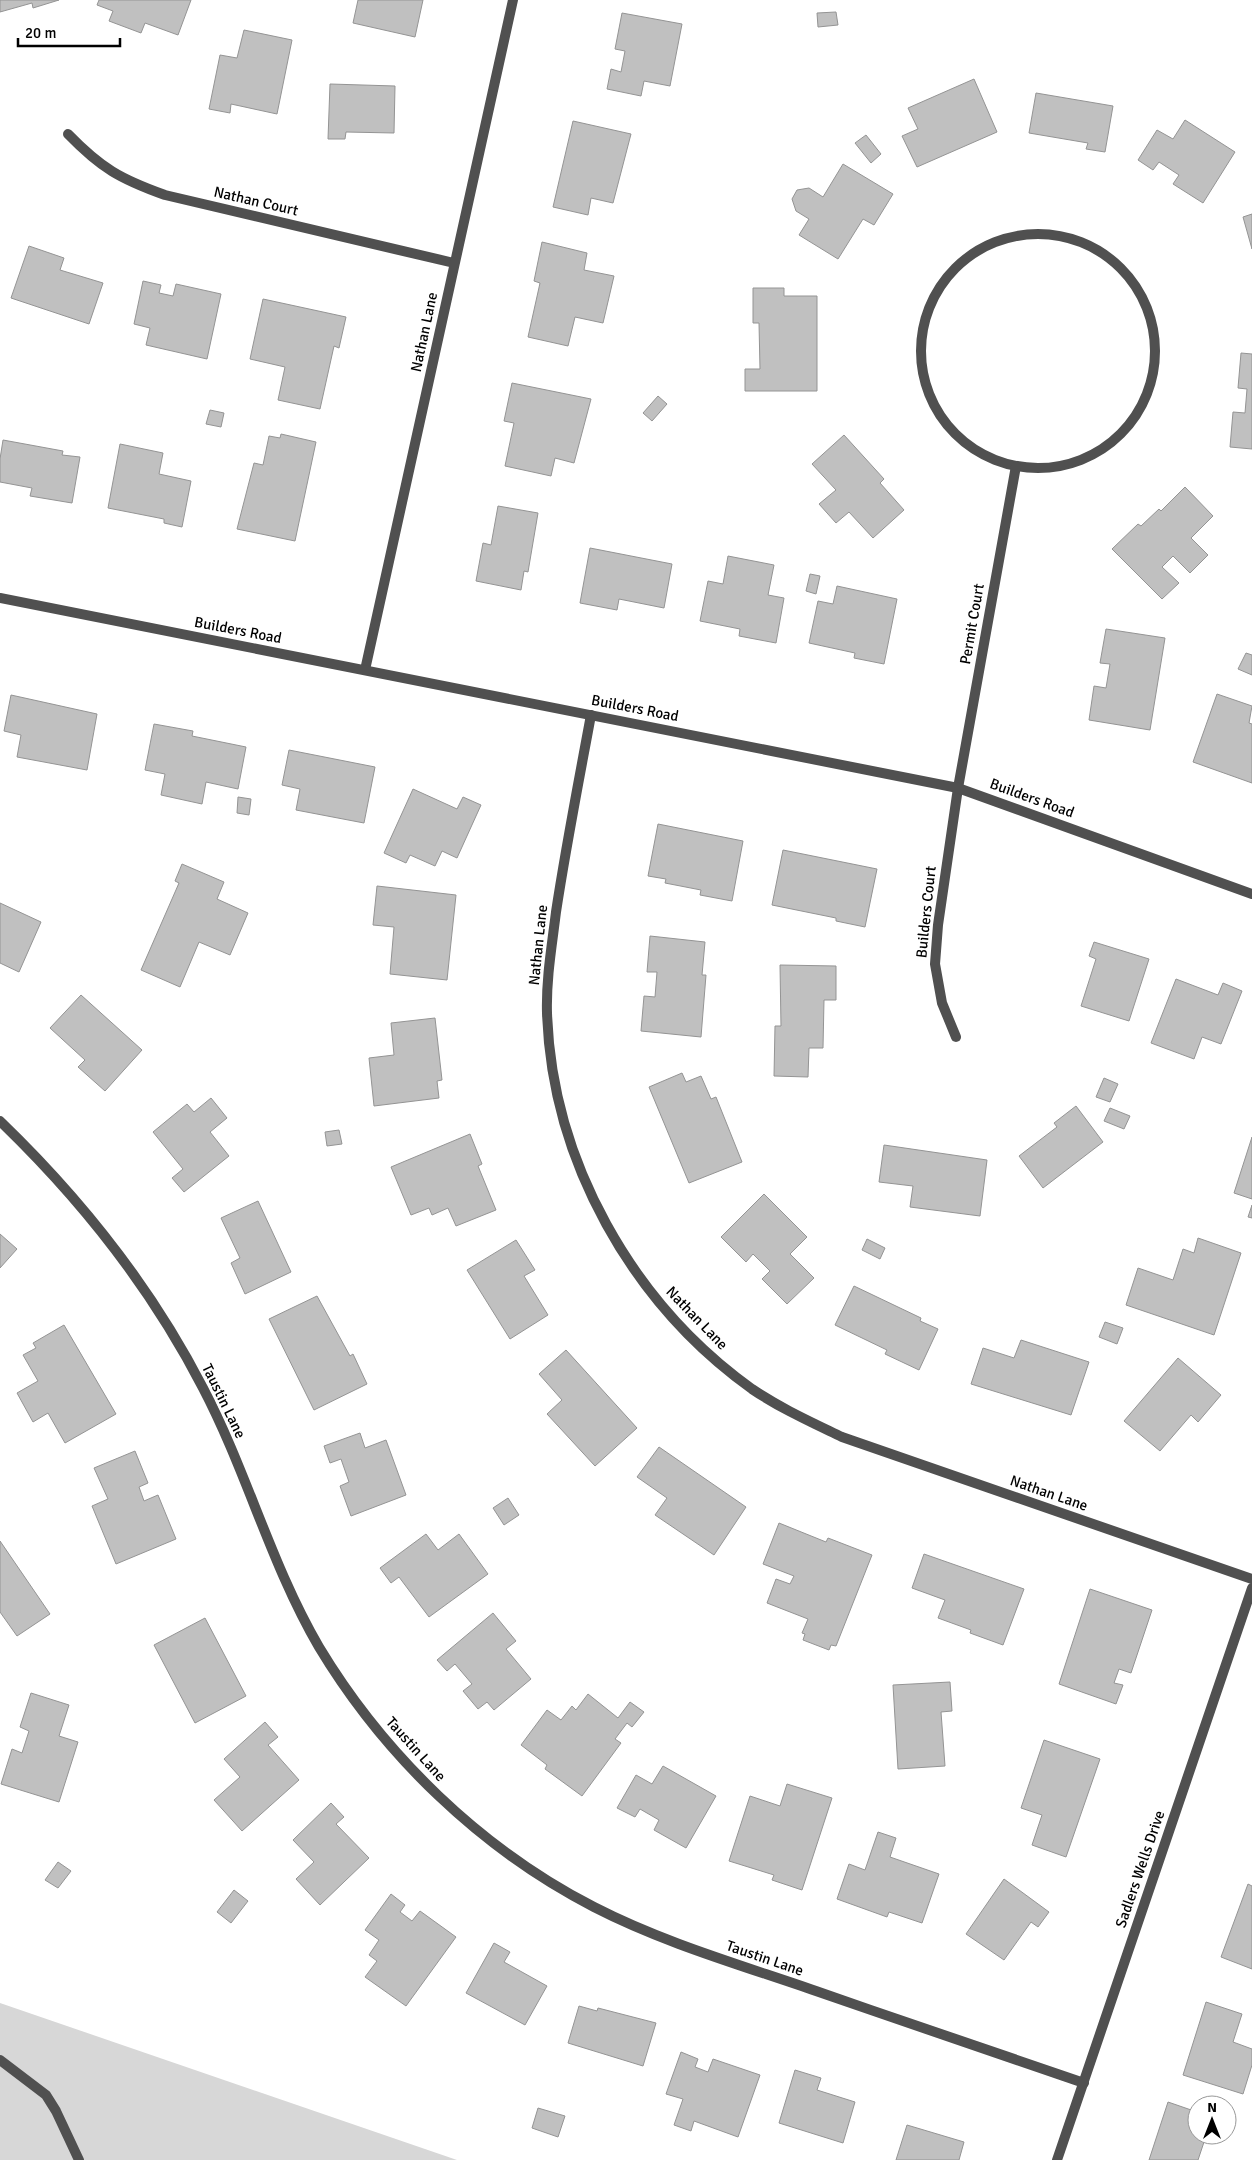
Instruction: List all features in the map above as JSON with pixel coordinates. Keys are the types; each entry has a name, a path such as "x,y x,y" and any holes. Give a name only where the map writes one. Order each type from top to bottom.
{"street":[{"name":"Nathan Lane","path":"365,670 513,0"},
{"name":"Nathan Court","path":"68,134 94,160 129,182 165,196 454,263"},
{"path":"1026,233 1058,234 1089,245 1115,261 1136,285 1150,313 1156,343 1154,375 1142,405 1125,430 1104,448 1076,462 1046,468 1016,466 992,459 966,443 942,419 927,391 921,364 922,335 929,306 945,279 968,256 994,242 1026,233"},
{"name":"Permit Court","path":"958,788 1016,466"},
{"name":"Builders Road","path":"0,598 958,788 1252,894"},
{"name":"Nathan Lane","path":"592,715 560,883 549,963 547,1013 553,1069 569,1137 589,1190 618,1244 664,1309 705,1351 752,1388 779,1406 842,1437 1252,1578"},
{"name":"Builders Court","path":"956,1037 942,1003 935,964 938,925 958,788"},
{"name":"Taustin Lane","path":"0,1122 46,1165 103,1230 160,1311 204,1390 238,1464 283,1578 319,1646 358,1706 411,1769 470,1824 532,1871 575,1896 660,1938 1084,2083"},
{"name":"Sadlers Wells Drive","path":"1057,2160 1252,1588"},
{"path":"0,2060 46,2096 56,2111 79,2160"}],"shaded area":[{"path":"0,2003 457,2160 0,2160"}],"building":[{"path":"0,0 59,0 33,8 32,3 0,12"},
{"path":"99,0 191,0 178,35 145,23 141,33 109,21 113,11 97,5"},
{"path":"358,0 423,0 415,37 353,23"},
{"path":"836,12 838,25 818,27 817,13"},
{"path":"622,13 682,24 670,86 644,81 641,96 607,89 611,69 621,72 625,51 615,49"},
{"path":"244,30 292,40 277,114 231,104 230,113 209,109 220,55 237,58"},
{"path":"974,79 997,132 917,167 902,136 918,129 908,108"},
{"path":"330,84 395,86 394,133 346,132 345,139 328,139"},
{"path":"1036,93 1113,106 1105,152 1086,149 1088,143 1029,133"},
{"path":"1185,120 1235,152 1203,203 1173,184 1179,175 1159,162 1153,170 1138,160 1157,130 1173,139"},
{"path":"573,121 631,134 613,203 591,198 588,215 553,207"},
{"path":"866,135 881,154 871,163 855,143"},
{"path":"843,164 893,194 874,225 863,219 838,259 799,235 809,219 796,211 792,199 797,190 809,188 823,197"},
{"path":"1252,214 1252,249 1243,217"},
{"path":"542,242 587,253 584,270 614,276 603,323 575,317 568,346 528,337 540,283 534,281"},
{"path":"29,246 64,258 60,270 103,283 89,324 11,298"},
{"path":"143,281 161,285 159,293 173,296 176,284 221,294 207,359 146,345 150,328 134,324"},
{"path":"753,288 784,288 784,296 817,296 817,391 745,391 745,369 760,369 759,323 753,323"},
{"path":"263,299 346,317 339,348 334,346 320,409 278,400 285,367 250,359"},
{"path":"1241,353 1252,354 1252,449 1230,447 1233,412 1245,413 1247,389 1238,388"},
{"path":"512,383 591,399 574,463 555,458 551,476 505,466 514,423 504,421"},
{"path":"658,396 667,404 652,421 643,413"},
{"path":"210,410 224,413 221,427 206,424"},
{"path":"281,434 316,442 295,541 237,529 254,463 263,465 269,436 280,438"},
{"path":"844,435 884,479 880,483 904,510 873,538 849,512 836,523 819,504 836,490 812,464"},
{"path":"3,440 63,451 62,455 80,457 72,503 30,496 32,488 0,482 0,459"},
{"path":"120,444 163,453 159,474 191,481 182,527 164,523 164,519 108,508"},
{"path":"1185,487 1213,516 1191,538 1208,555 1190,573 1173,556 1162,567 1179,583 1162,599 1112,549 1138,524 1141,526 1159,509 1161,511"},
{"path":"498,506 538,513 528,572 524,571 521,590 476,581 483,543 491,545"},
{"path":"590,548 672,564 664,608 619,599 617,610 580,603"},
{"path":"728,556 774,565 768,595 784,598 776,643 739,636 740,629 700,621 708,581 723,584"},
{"path":"810,574 820,576 816,594 806,591"},
{"path":"837,586 897,599 884,664 854,658 855,653 809,643 818,601 833,604"},
{"path":"1106,629 1165,638 1150,730 1089,720 1094,686 1106,688 1110,664 1100,663"},
{"path":"1246,653 1252,655 1252,675 1238,669"},
{"path":"1217,694 1252,706 1249,723 1252,724 1252,783 1193,762"},
{"path":"11,695 97,714 87,770 17,757 21,735 4,731"},
{"path":"154,724 193,731 192,736 246,747 238,789 206,782 202,804 161,795 165,774 145,770"},
{"path":"289,750 375,767 364,823 296,810 300,789 282,785"},
{"path":"413,789 457,809 463,797 481,805 457,858 442,851 435,866 410,855 406,863 384,853"},
{"path":"238,797 251,799 249,815 237,813"},
{"path":"658,824 743,841 732,901 700,895 701,890 665,883 666,879 648,876"},
{"path":"783,850 877,869 865,927 836,921 836,918 772,905"},
{"path":"182,864 224,882 217,899 248,913 230,955 199,942 180,987 141,970 179,883 175,881"},
{"path":"377,886 456,895 447,980 390,974 394,927 373,925"},
{"path":"0,903 41,922 19,972 0,963"},
{"path":"650,936 705,942 702,975 706,975 701,1037 641,1031 644,996 655,997 657,972 647,972"},
{"path":"1094,942 1149,959 1129,1021 1081,1006 1096,959 1089,956"},
{"path":"780,965 836,966 836,1000 824,1000 823,1048 809,1048 808,1077 774,1076 775,1026 781,1026"},
{"path":"1176,979 1218,995 1223,983 1242,991 1221,1044 1202,1037 1194,1059 1151,1043"},
{"path":"81,995 142,1050 105,1091 78,1067 85,1060 50,1028"},
{"path":"435,1018 442,1080 437,1081 439,1098 374,1106 369,1058 394,1055 391,1023"},
{"path":"682,1073 686,1082 701,1076 711,1099 716,1097 742,1162 689,1183 649,1087"},
{"path":"1104,1078 1118,1084 1110,1102 1096,1097"},
{"path":"211,1098 227,1118 210,1132 229,1156 184,1192 172,1178 183,1169 153,1132 187,1104 194,1112"},
{"path":"1076,1106 1103,1142 1043,1188 1019,1156 1057,1127 1054,1123"},
{"path":"1110,1108 1130,1116 1124,1129 1104,1121"},
{"path":"339,1130 342,1144 327,1146 325,1132"},
{"path":"470,1134 482,1164 478,1166 496,1210 456,1226 448,1208 432,1215 429,1208 411,1215 391,1167"},
{"path":"1252,1137 1252,1199 1234,1193"},
{"path":"884,1145 987,1160 980,1216 910,1207 913,1186 879,1182"},
{"path":"764,1194 807,1237 790,1254 814,1278 787,1304 762,1279 770,1271 753,1254 746,1262 721,1237"},
{"path":"258,1201 291,1272 245,1294 231,1263 240,1258 221,1218"},
{"path":"1252,1205 1252,1218 1248,1217"},
{"path":"0,1234 17,1249 0,1268"},
{"path":"1198,1238 1241,1253 1214,1335 1126,1305 1138,1268 1173,1280 1183,1249 1194,1253"},
{"path":"867,1239 885,1248 880,1259 862,1250"},
{"path":"516,1240 535,1270 524,1276 548,1315 510,1339 467,1270"},
{"path":"854,1286 921,1318 920,1321 938,1329 919,1370 885,1354 887,1350 835,1325"},
{"path":"317,1296 350,1356 353,1354 367,1384 314,1410 269,1319"},
{"path":"1105,1322 1123,1328 1117,1344 1099,1337"},
{"path":"64,1325 116,1414 65,1443 48,1413 33,1422 17,1393 38,1381 23,1355 36,1348 33,1343"},
{"path":"1021,1340 1089,1362 1071,1415 971,1384 983,1348 1014,1358"},
{"path":"566,1350 637,1428 595,1466 547,1414 562,1400 539,1374"},
{"path":"1178,1358 1221,1395 1198,1422 1191,1415 1160,1451 1124,1421"},
{"path":"360,1433 365,1448 386,1440 406,1495 351,1516 340,1486 349,1482 341,1459 330,1463 324,1446"},
{"path":"659,1447 746,1507 714,1555 655,1515 667,1498 637,1477"},
{"path":"135,1451 148,1483 139,1487 144,1501 158,1495 176,1539 116,1564 92,1506 108,1499 94,1468"},
{"path":"508,1498 519,1515 504,1525 493,1508"},
{"path":"779,1523 826,1542 828,1538 872,1555 836,1646 831,1645 829,1650 803,1640 805,1634 802,1633 808,1619 767,1603 776,1579 790,1584 794,1576 763,1564"},
{"path":"426,1534 438,1550 459,1534 488,1574 429,1617 399,1577 391,1583 380,1568"},
{"path":"0,1541 50,1614 17,1636 0,1612"},
{"path":"924,1554 1024,1589 1003,1645 970,1633 971,1630 938,1618 945,1600 912,1588"},
{"path":"1090,1589 1152,1610 1131,1673 1119,1669 1114,1683 1123,1685 1116,1704 1059,1684"},
{"path":"493,1613 516,1641 506,1649 531,1679 494,1710 487,1702 478,1709 463,1691 472,1684 455,1664 447,1671 437,1660"},
{"path":"205,1618 246,1696 195,1723 154,1645"},
{"path":"950,1682 952,1711 941,1712 945,1766 898,1769 893,1685"},
{"path":"31,1693 69,1705 59,1736 78,1742 59,1802 1,1784 12,1749 22,1753 29,1731 20,1727"},
{"path":"588,1694 618,1718 630,1702 644,1712 632,1727 627,1723 615,1739 621,1743 582,1796 545,1769 547,1765 521,1745 547,1710 561,1720 572,1706 576,1710"},
{"path":"265,1722 278,1737 268,1745 299,1780 242,1831 214,1800 240,1777 224,1759"},
{"path":"1044,1740 1100,1759 1066,1857 1032,1845 1042,1815 1021,1808"},
{"path":"663,1766 716,1796 686,1848 654,1830 659,1820 640,1809 635,1817 617,1808 636,1775 652,1784"},
{"path":"787,1784 832,1798 802,1890 772,1880 774,1875 729,1861 750,1796 780,1806"},
{"path":"331,1803 344,1817 336,1824 369,1858 320,1905 296,1879 314,1862 293,1840"},
{"path":"878,1832 896,1838 890,1857 939,1874 922,1923 889,1912 887,1917 837,1899 849,1864 865,1870"},
{"path":"58,1862 71,1871 58,1888 45,1880"},
{"path":"1004,1879 1049,1912 1038,1927 1031,1922 1004,1960 966,1934"},
{"path":"1248,1884 1252,1886 1252,1969 1221,1957"},
{"path":"234,1890 248,1901 231,1923 217,1912"},
{"path":"391,1894 405,1905 400,1912 412,1921 420,1911 456,1937 406,2006 365,1977 377,1961 369,1955 379,1940 365,1930"},
{"path":"494,1943 510,1952 504,1962 547,1986 525,2025 466,1993"},
{"path":"1206,2002 1242,2014 1233,2042 1252,2049 1252,2065 1243,2094 1183,2075"},
{"path":"579,2006 597,2011 598,2008 656,2023 643,2066 568,2043"},
{"path":"681,2052 698,2059 695,2067 708,2072 713,2059 760,2075 738,2137 694,2121 691,2131 674,2125 683,2099 666,2094"},
{"path":"795,2070 821,2078 817,2090 855,2102 843,2143 779,2123"},
{"path":"1168,2102 1187,2109 1187,2145 1203,2145 1198,2160 1149,2160"},
{"path":"538,2108 565,2116 558,2137 532,2128"},
{"path":"907,2125 964,2142 959,2160 896,2160"}]}
